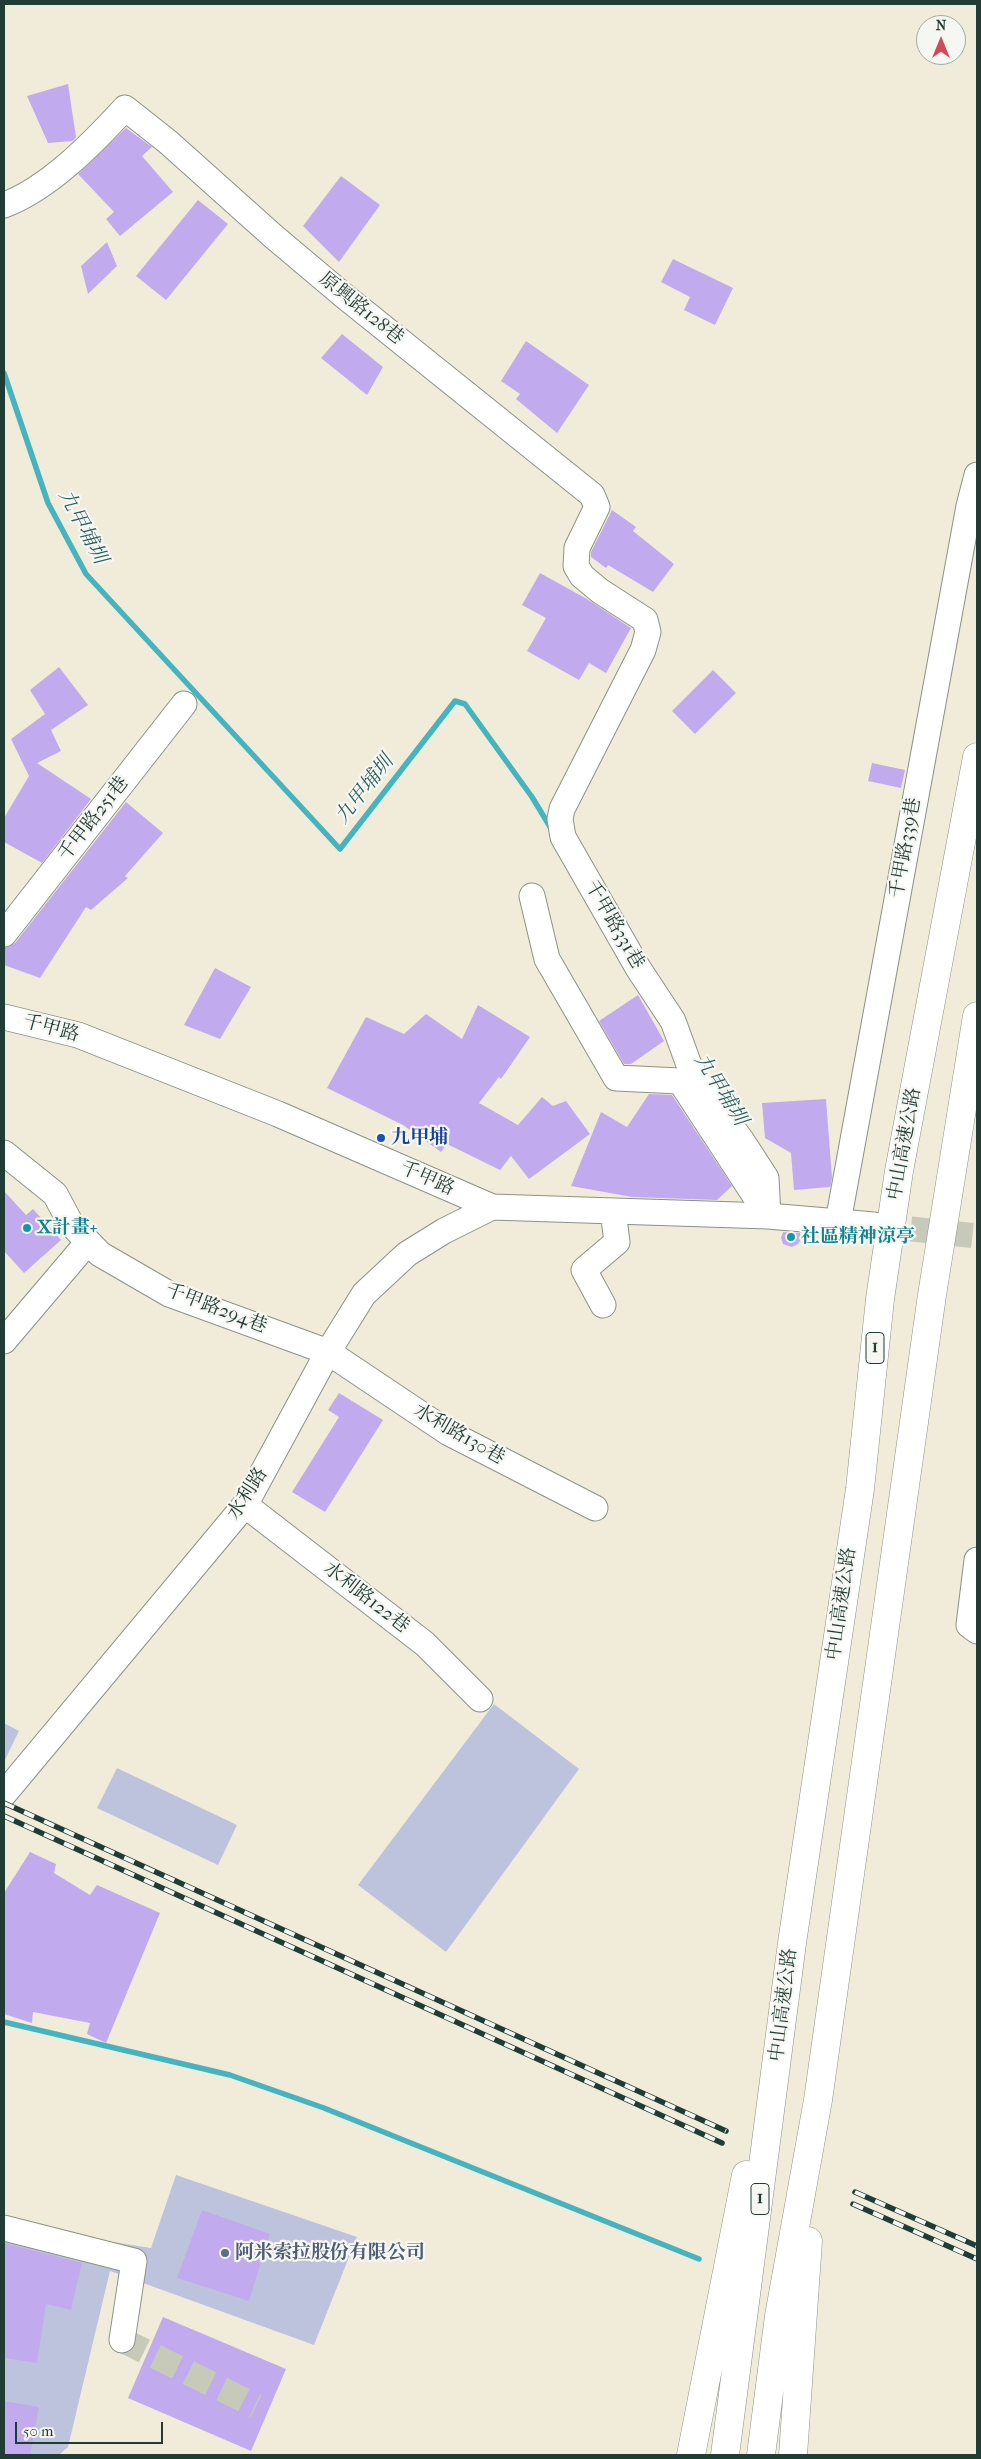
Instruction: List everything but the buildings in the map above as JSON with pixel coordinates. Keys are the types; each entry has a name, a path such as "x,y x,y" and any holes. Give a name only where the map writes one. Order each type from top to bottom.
{"highway":[{"name":"中山高速公路","path":"725,2455 747,2306 792,1943 860,1489 880,1299 899,1171 977,757"},
{"path":"760,2455 779,2316 818,2100 932,1295 977,1016"},
{"path":"691,2455 792,1943"},
{"path":"793,2455 818,2100"}],"street":[{"name":"原興路128巷","path":"4,205 38,189 106,128 124,108 168,142 273,236 343,295 592,495 596,507 576,548 576,566 582,576 644,620 647,625"},
{"name":"千甲路339巷","path":"838,1222 969,506 977,475"},
{"name":"千甲路331巷","path":"647,625 648,632 643,650 562,809 560,828 563,837 638,968 673,1021 689,1065 698,1083 742,1141 766,1178 768,1216"},
{"name":"千甲路251巷","path":"4,934 184,704"},
{"path":"532,896 547,959 616,1078 680,1081 768,1216"},
{"name":"千甲路","path":"4,1017 78,1034 278,1114 492,1207 768,1216 874,1225"},
{"name":"千甲路294巷","path":"4,1153 55,1194 72,1224 100,1254 169,1294 328,1352"},
{"name":"水利路","path":"4,1792 245,1505 328,1352 364,1294 407,1254 444,1231 492,1207"},
{"path":"603,1304 584,1270 616,1242 613,1211"},
{"path":"4,1341 88,1242"},
{"name":"水利路130巷","path":"328,1352 449,1433 595,1508"},
{"name":"水利路122巷","path":"245,1505 425,1644 480,1699"},
{"path":"977,1560 969,1625 977,1631"},
{"path":"4,2228 134,2261 122,2340"}],"shaded area":[{"path":"494,1704 579,1769 446,1952 358,1885"},
{"path":"4,1723 19,1731 4,1762"},
{"path":"117,1768 237,1825 218,1865 97,1808"},
{"path":"176,2175 357,2237 314,2345 110,2271 68,2447 59,2455 4,2455 4,2225 151,2248"}],"waterway":[{"name":"九甲埔圳","path":"4,373 48,503 86,574 340,849 455,701 465,704 532,797 552,830"},
{"path":"4,2022 230,2075 324,2108 699,2259"}],"tunnel":[{"path":"874,1225 977,1236"},
{"path":"122,2340 256,2406"}],"railway":[{"path":"4,1803 726,2131"},
{"path":"4,1816 722,2143"},
{"path":"855,2192 977,2246"},
{"path":"853,2204 977,2259"}],"place":[{"name":"九甲埔","path":"381,1138"},
{"name":"X計畫+","path":"27,1228"},
{"name":"社區精神涼亭","path":"791,1237"},
{"name":"阿米索拉股份有限公司","path":"225,2253"}]}
